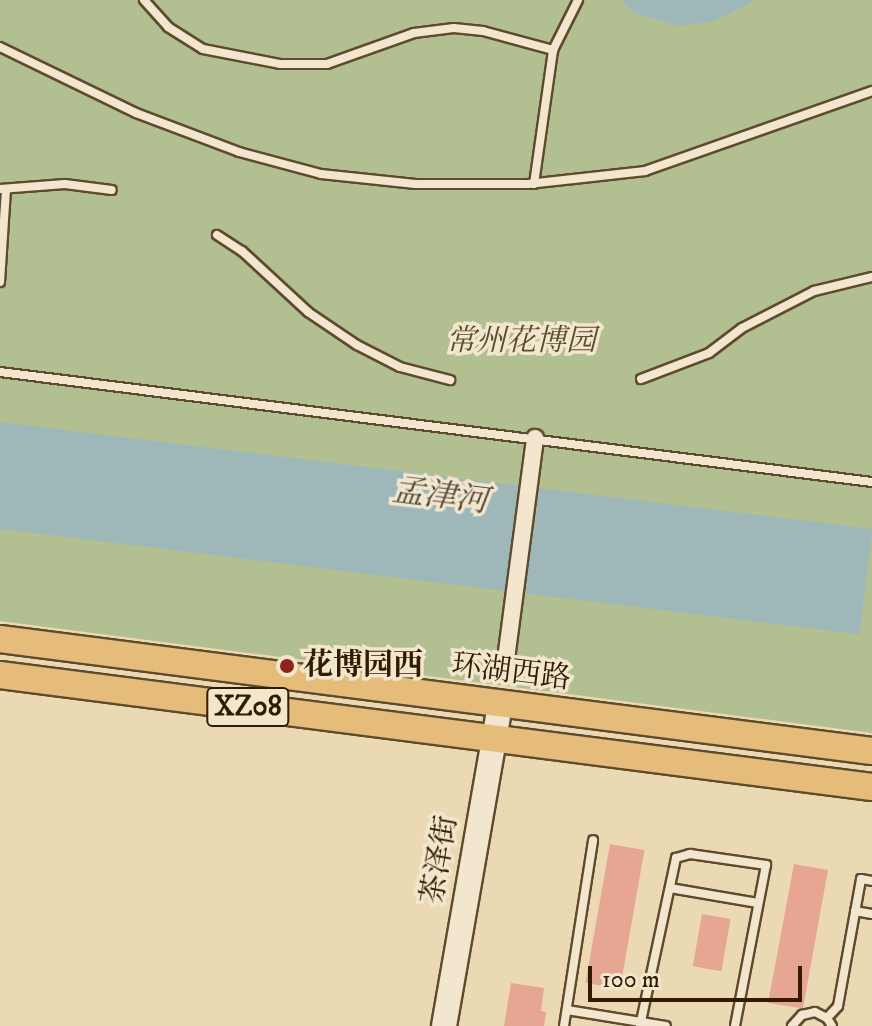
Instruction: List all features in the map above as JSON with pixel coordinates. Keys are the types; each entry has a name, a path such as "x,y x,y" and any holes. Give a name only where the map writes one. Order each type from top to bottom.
{"main road":[{"name":"环湖西路","path":"0,639 872,751"},
{"name":"XZ08","path":"0,675 872,787"}],"street":[{"path":"506,659 534,445"},
{"name":"茶泽街","path":"444,1026 500,704"}],"lane":[{"path":"144,0 168,27 203,49 280,64 327,64 414,33 454,28 483,31 553,50"},
{"path":"534,184 553,50 578,0"},
{"path":"0,47 136,113 239,152 321,174 415,184 534,184 645,171 870,92 872,103"},
{"path":"0,282 3,189 65,184 112,190"},
{"path":"217,235 242,251 308,312 357,345 400,367 450,380"},
{"path":"641,379 709,353 742,328 814,291 872,277"},
{"path":"0,372 534,445 872,482"},
{"path":"564,1026 593,840"},
{"path":"640,1024 676,858 690,854 766,865 735,1026"},
{"path":"792,1026 808,1013 830,1022 838,1006 861,879 872,881"},
{"path":"670,888 758,903"},
{"path":"855,911 872,914"},
{"path":"567,1010 666,1026"}],"green space":[{"name":"常州花博园","path":"0,0 872,0 872,733 0,621"}],"water":[{"path":"621,0 757,0 714,21 679,26 634,13"},
{"name":"孟津河","path":"0,422 872,529 860,634 0,529"}],"building":[{"path":"610,844 644,850 620,989 586,983"},
{"path":"794,864 828,870 803,1008 768,1003"},
{"path":"702,914 731,919 721,971 693,966"},
{"path":"511,983 544,988 541,1011 546,1012 544,1026 504,1026"}],"place":[{"name":"花博园西","path":"287,666"}]}
